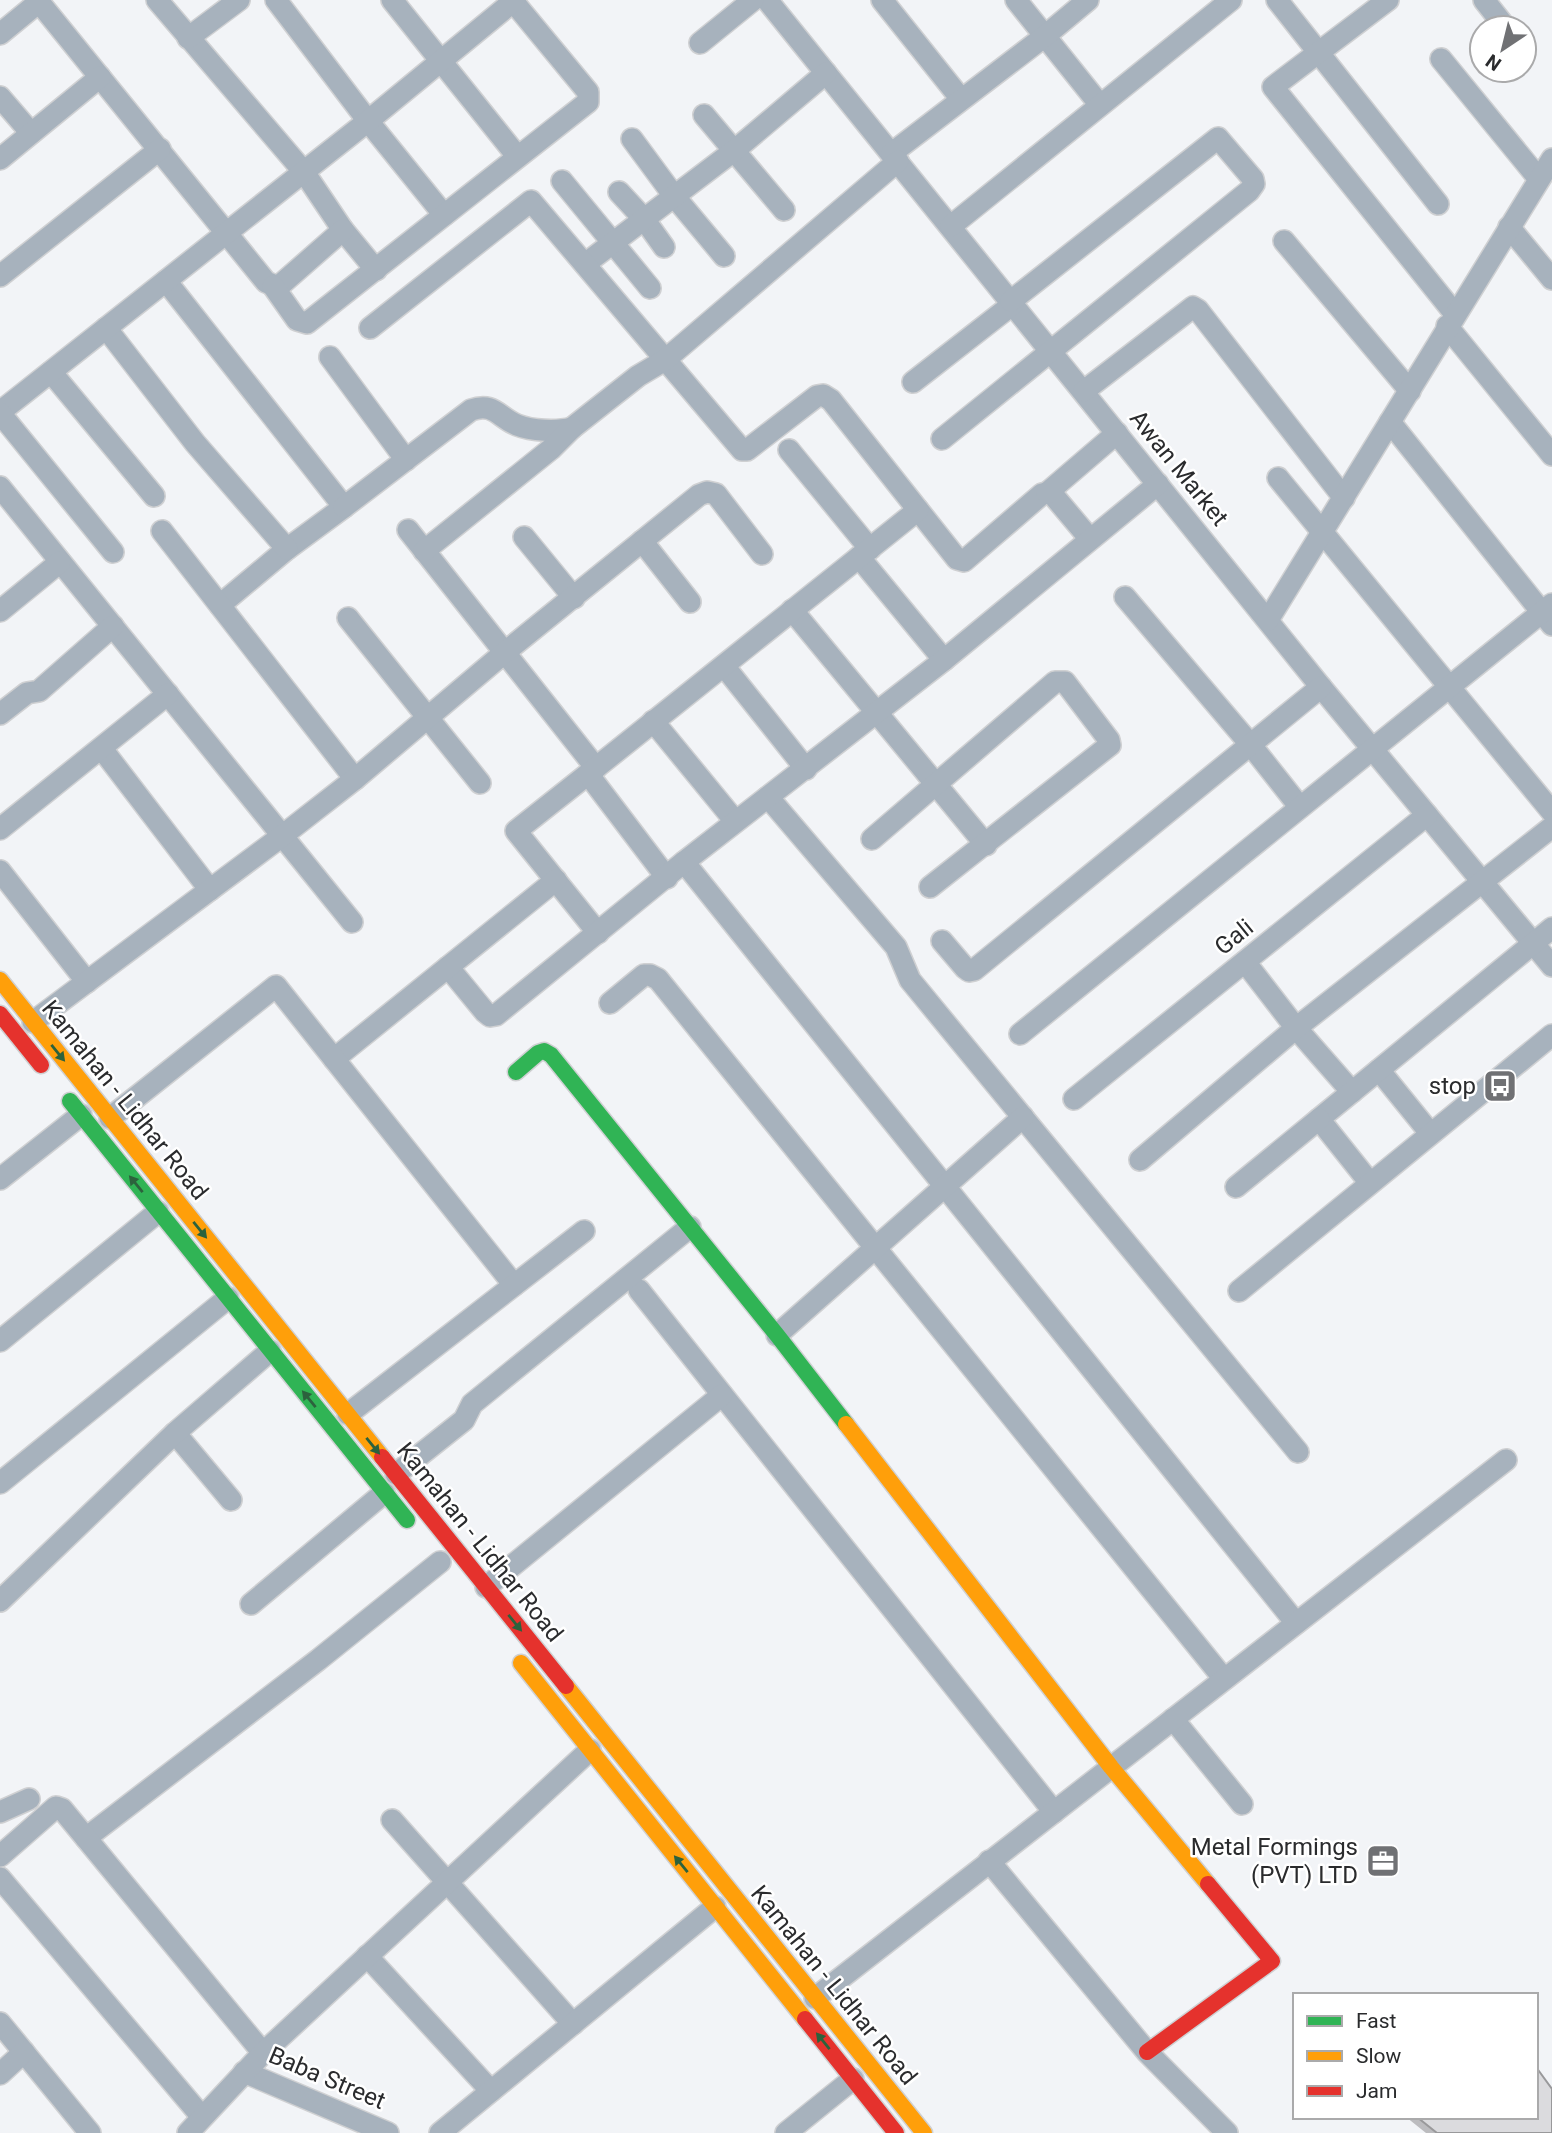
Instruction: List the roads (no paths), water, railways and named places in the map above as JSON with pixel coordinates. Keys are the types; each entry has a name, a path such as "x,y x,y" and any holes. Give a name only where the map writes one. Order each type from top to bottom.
{"main road":[{"name":"Kamahan - Lidhar Road","path":"0,980 924,2133"},
{"name":"Kamahan - Lidhar Road","path":"0,1014 416,1532"},
{"path":"516,1072 538,1053 544,1051 551,1055 777,1335 1111,1767 1272,1961 1147,2052"},
{"name":"Kamahan - Lidhar Road","path":"507,1646 896,2133"}],"street":[{"path":"157,0 304,172 343,230 376,270"},
{"path":"188,38 239,0"},
{"path":"276,0 444,215"},
{"path":"392,0 517,156"},
{"path":"700,43 753,0"},
{"name":"Awan Market","path":"767,0 1321,687 1552,966"},
{"path":"883,0 961,99"},
{"path":"1016,0 1100,105"},
{"path":"424,551 551,449 572,428 638,376 665,360 961,99 1088,0"},
{"path":"951,226 1231,0"},
{"path":"1277,0 1438,204"},
{"path":"1388,0 1273,87 1552,455"},
{"path":"1484,0 1495,14"},
{"path":"0,34 40,1 228,232 266,282 273,286 297,320 307,323 588,102 590,97 513,1 442,62 304,172 228,232 166,281 106,328 0,412 113,552"},
{"path":"1441,59 1539,179"},
{"path":"584,264 735,150 826,73"},
{"path":"0,159 100,77"},
{"path":"0,97 31,133"},
{"path":"704,115 784,210"},
{"path":"913,382 1218,138 1253,178 1254,184 1249,191 942,439"},
{"path":"632,139 723,256"},
{"path":"0,276 160,149"},
{"path":"1268,620 1552,159"},
{"path":"562,181 650,288"},
{"path":"619,192 644,219 664,247"},
{"path":"370,328 527,202 535,203 742,450 747,450 823,395 831,400 957,559 964,561 1117,433"},
{"path":"1510,227 1552,279"},
{"path":"273,286 278,287 343,230"},
{"path":"1284,241 1410,391"},
{"path":"166,281 344,507"},
{"path":"1084,391 1193,307 1344,498"},
{"path":"106,328 195,443 287,549"},
{"path":"330,357 406,460"},
{"path":"51,372 154,496"},
{"path":"220,605 287,549 471,410 482,406 489,408 517,425 559,431 572,428"},
{"path":"1020,1034 1299,806 1448,688 1549,614 1390,422"},
{"path":"789,450 944,660"},
{"path":"1278,478 1552,812"},
{"path":"448,967 490,1016 496,1015 684,862 876,710 944,660 1158,484"},
{"path":"0,487 352,922"},
{"path":"33,1022 355,779 504,653 699,495 707,492 716,494 762,554"},
{"path":"1047,493 1053,495 1090,539"},
{"path":"598,933 510,824 592,771 918,510"},
{"path":"408,530 592,771 667,878"},
{"path":"162,531 355,779"},
{"path":"524,537 574,598"},
{"path":"642,541 690,602"},
{"path":"0,611 60,562"},
{"path":"1125,597 1299,806"},
{"path":"792,610 986,845"},
{"path":"348,618 480,783"},
{"path":"0,714 27,693 39,691 113,626"},
{"path":"724,666 806,768"},
{"path":"872,839 1055,682 1065,682 1110,745 930,887"},
{"path":"942,941 965,968 974,970 1321,687"},
{"path":"0,829 167,694"},
{"path":"653,721 736,821"},
{"path":"102,749 210,890"},
{"path":"768,797 896,947 911,980 1298,1452"},
{"name":"Gali","path":"1074,1099 1427,815"},
{"path":"1140,1160 1296,1028 1552,827"},
{"path":"684,862 1296,1623"},
{"path":"0,871 87,982"},
{"path":"334,1059 556,880"},
{"path":"1236,1188 1552,928"},
{"path":"1245,962 1296,1028 1352,1092"},
{"path":"610,1003 644,975 658,979 1224,1679"},
{"path":"110,1118 276,986 514,1285"},
{"path":"1239,1291 1552,1035"},
{"path":"1379,1070 1430,1133"},
{"path":"0,1179 81,1115"},
{"path":"777,1335 1023,1117"},
{"path":"1319,1118 1370,1183"},
{"path":"0,1341 158,1212"},
{"path":"396,1474 464,1420 472,1404 690,1227"},
{"path":"348,1415 584,1231"},
{"path":"639,1290 1054,1812"},
{"path":"0,1483 228,1298"},
{"path":"0,1601 175,1433 270,1351"},
{"path":"486,1587 722,1395"},
{"path":"175,1433 231,1500"},
{"path":"815,1998 1506,1460"},
{"path":"251,1604 384,1493"},
{"path":"86,1838 441,1562"},
{"path":"1173,1719 1242,1804"},
{"path":"0,1878 195,2125 263,2053 590,1750"},
{"path":"0,1812 29,1800"},
{"path":"0,1856 56,1807 62,1808 263,2053"},
{"path":"392,1820 573,2024"},
{"path":"989,1861 1147,2052 1227,2133"},
{"path":"440,2133 715,1907"},
{"path":"368,1956 491,2091"},
{"path":"0,2023 90,2133"},
{"path":"0,2074 24,2052"},
{"name":"Baba Street","path":"244,2072 388,2133"},
{"path":"786,2133 853,2079"}],"place":[{"name":"stop","path":"1500,1086"},
{"name":"Metal Formings (PVT) LTD","path":"1383,1861"}]}
